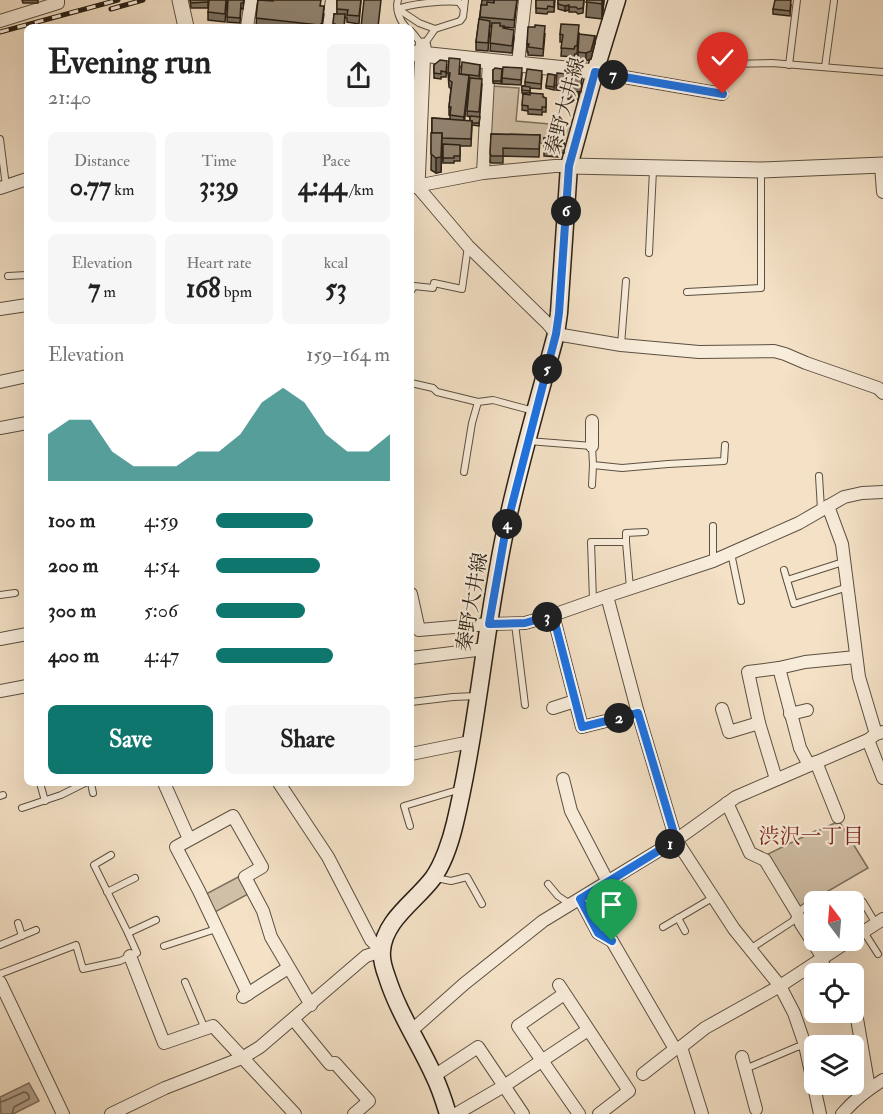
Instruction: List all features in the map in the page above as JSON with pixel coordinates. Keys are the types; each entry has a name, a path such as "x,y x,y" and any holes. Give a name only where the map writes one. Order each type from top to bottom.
{"main road":[{"name":"秦野大井線","path":"382,951 386,935 395,920 433,878 441,864 455,825 506,528 556,334 569,166 617,0"},
{"path":"382,951 382,963 399,1008 434,1076 448,1114"}],"street":[{"path":"0,21 58,3 58,0"},
{"path":"180,0 185,24"},
{"path":"247,24 250,0"},
{"path":"328,24 332,0"},
{"path":"518,64 525,0"},
{"path":"723,94 595,72 419,51 414,187 468,246 556,334 621,345 699,352 774,351 878,388 883,393"},
{"path":"483,173 489,61"},
{"path":"414,187 483,173 555,166 761,170 882,165 883,192"},
{"path":"3,187 24,180"},
{"path":"0,309 24,305"},
{"path":"0,382 24,377"},
{"path":"592,421 592,446"},
{"path":"0,428 24,424"},
{"path":"414,608 419,630 525,623 714,561 799,523 844,497 883,492"},
{"path":"825,508 842,544 859,677 876,735 883,778"},
{"path":"607,596 638,713 676,840 734,928 780,986 794,1013 804,1042"},
{"path":"553,615 582,727 638,713"},
{"path":"0,639 24,635"},
{"path":"414,658 485,649"},
{"path":"776,779 759,723 748,672 805,662 856,657"},
{"path":"778,668 800,748 813,764 838,817"},
{"path":"0,691 24,687"},
{"path":"553,708 575,701"},
{"path":"722,710 729,732 759,723"},
{"path":"790,714 807,710"},
{"path":"411,1031 543,921 676,840 736,797 876,735"},
{"path":"414,753 470,742"},
{"path":"563,779 571,811 608,882"},
{"path":"165,786 189,840"},
{"path":"111,1114 165,1088 242,1058 294,1020 366,956 382,951 371,940 328,858 281,786"},
{"path":"727,803 750,853 765,860 772,880 801,910 801,924 823,958"},
{"path":"288,968 246,995 217,929 176,847 233,816 262,867 245,877 263,911 271,937 311,1005"},
{"path":"575,902 598,933 612,941 678,1048 702,1114"},
{"path":"864,932 879,922"},
{"path":"643,1074 705,1028 780,986 834,951"},
{"path":"130,956 164,1043 213,1026 288,1112"},
{"path":"0,982 63,1114"},
{"path":"579,1114 518,1026 562,990 628,1090 599,1114"},
{"path":"294,1020 330,1064 335,1063 369,1101 354,1114"},
{"path":"858,1023 869,1088"},
{"path":"456,1114 543,1062 588,1030"},
{"path":"434,1076 478,1047 523,1114"},
{"path":"744,1063 756,1109"},
{"path":"842,1114 852,1102 883,1080"},
{"path":"816,1095 820,1114"}],"lane":[{"path":"398,0 400,20 403,24"},
{"path":"398,9 451,0 459,2 464,11"},
{"path":"419,51 435,29 460,21 463,17 465,0"},
{"path":"789,65 797,0"},
{"path":"825,67 834,0"},
{"path":"398,9 419,23 435,29"},
{"path":"414,35 418,41 419,51"},
{"path":"728,64 772,63 883,72"},
{"path":"0,139 3,187"},
{"path":"649,253 654,169"},
{"path":"687,292 761,288 761,170"},
{"path":"414,286 433,288 434,283 462,289 468,246"},
{"path":"8,276 24,275"},
{"path":"621,345 626,281"},
{"path":"414,384 433,388 436,392 478,402 493,400 536,411"},
{"path":"464,472 478,402"},
{"path":"528,441 592,446 592,485"},
{"path":"724,461 725,445"},
{"path":"592,465 622,468 734,461"},
{"path":"819,476 825,508"},
{"path":"713,526 714,561"},
{"path":"630,588 626,533 645,532"},
{"path":"593,601 587,543 626,542"},
{"path":"731,553 741,601"},
{"path":"787,580 840,563 844,559"},
{"path":"784,570 794,604 848,587"},
{"path":"0,595 15,593"},
{"path":"515,624 525,705"},
{"path":"414,702 478,696"},
{"path":"41,786 45,801"},
{"path":"22,808 61,795 79,786"},
{"path":"92,786 93,793"},
{"path":"410,826 404,806 461,789"},
{"path":"0,974 76,945 83,969 120,961 137,953 94,865 111,855"},
{"path":"433,878 451,881 467,877 482,904"},
{"path":"107,891 135,878"},
{"path":"548,884 558,896 575,902"},
{"path":"663,927 714,897"},
{"path":"864,903 879,922"},
{"path":"750,949 793,921 801,910"},
{"path":"678,918 685,931"},
{"path":"128,933 156,920"},
{"path":"18,923 22,936"},
{"path":"164,946 217,929"},
{"path":"0,945 36,930"},
{"path":"864,943 878,954"},
{"path":"823,958 826,963"},
{"path":"185,982 205,1029"},
{"path":"744,1063 804,1045"}],"shaded area":[{"path":"492,86 519,88 516,121 572,126 567,144 489,141"},
{"path":"839,821 868,868 828,891 804,891 804,905 801,907 796,905 768,854"},
{"path":"240,876 250,893 215,912 206,894"}],"water":[{"path":"29,1083 39,1101 13,1114 1,1114 0,1097"}],"building":[{"path":"190,0 208,0 208,2 191,3"},
{"path":"209,0 226,0 225,14 208,12"},
{"path":"228,0 244,0 241,3 240,18 227,17"},
{"path":"258,0 321,0 320,6 324,6 320,24 256,18"},
{"path":"337,0 361,0 359,16 347,15 348,10 337,9"},
{"path":"364,0 381,0 378,24 361,24"},
{"path":"494,0 517,0 514,20 480,17 481,5 487,5 487,2 494,3"},
{"path":"536,0 554,0 554,7 536,8"},
{"path":"558,0 584,0 583,8 558,4"},
{"path":"587,0 602,0 602,4 586,2"},
{"path":"775,0 791,0 790,11 773,9"},
{"path":"334,14 345,14 344,24 333,24"},
{"path":"479,19 490,21 488,43 476,42"},
{"path":"492,23 500,23 500,26 504,26 503,28 514,30 512,46 490,43"},
{"path":"561,24 579,25 577,46 574,49 561,48 563,35 560,34"},
{"path":"535,25 545,26 543,49 528,47 529,44 527,44 528,27 535,27"},
{"path":"579,34 595,36 591,51 578,52"},
{"path":"449,58 460,59 459,74 469,75 464,117 450,115 452,82 449,80 450,73 448,73"},
{"path":"440,60 447,61 446,72 434,73 434,65"},
{"path":"462,62 480,65 479,76 461,74"},
{"path":"503,67 522,68 521,80 502,78"},
{"path":"495,68 502,69 501,81 493,81"},
{"path":"527,69 542,71 541,84 525,82"},
{"path":"557,73 579,75 582,78 581,86 556,85"},
{"path":"548,74 555,75 554,87 546,86"},
{"path":"470,78 482,79 479,112 467,111"},
{"path":"522,86 530,87 530,91 522,90"},
{"path":"568,91 579,92 578,98 568,97"},
{"path":"530,93 543,94 546,98 546,107 542,107 542,110 528,109 528,106 522,105 523,94 530,95"},
{"path":"470,116 480,117 479,123 472,123"},
{"path":"432,118 472,121 471,139 442,138 442,133 432,133"},
{"path":"431,133 442,133 441,157 436,158 431,154"},
{"path":"491,134 540,135 539,149 503,148 503,156 492,156 490,154"},
{"path":"544,138 564,139 564,148 558,148 558,152 544,151"},
{"path":"443,144 460,145 460,156 443,158"}],"railway":[{"path":"30,24 118,0"},
{"path":"111,9 143,0"},
{"path":"0,32 24,25"}],"district":[{"name":"渋沢一丁目","path":"811,836"}],"route":[{"path":"612,941 598,933 580,899 676,840 638,713 582,727 553,615 525,623 489,624 506,528 556,334 569,166 595,72 723,94"}]}
